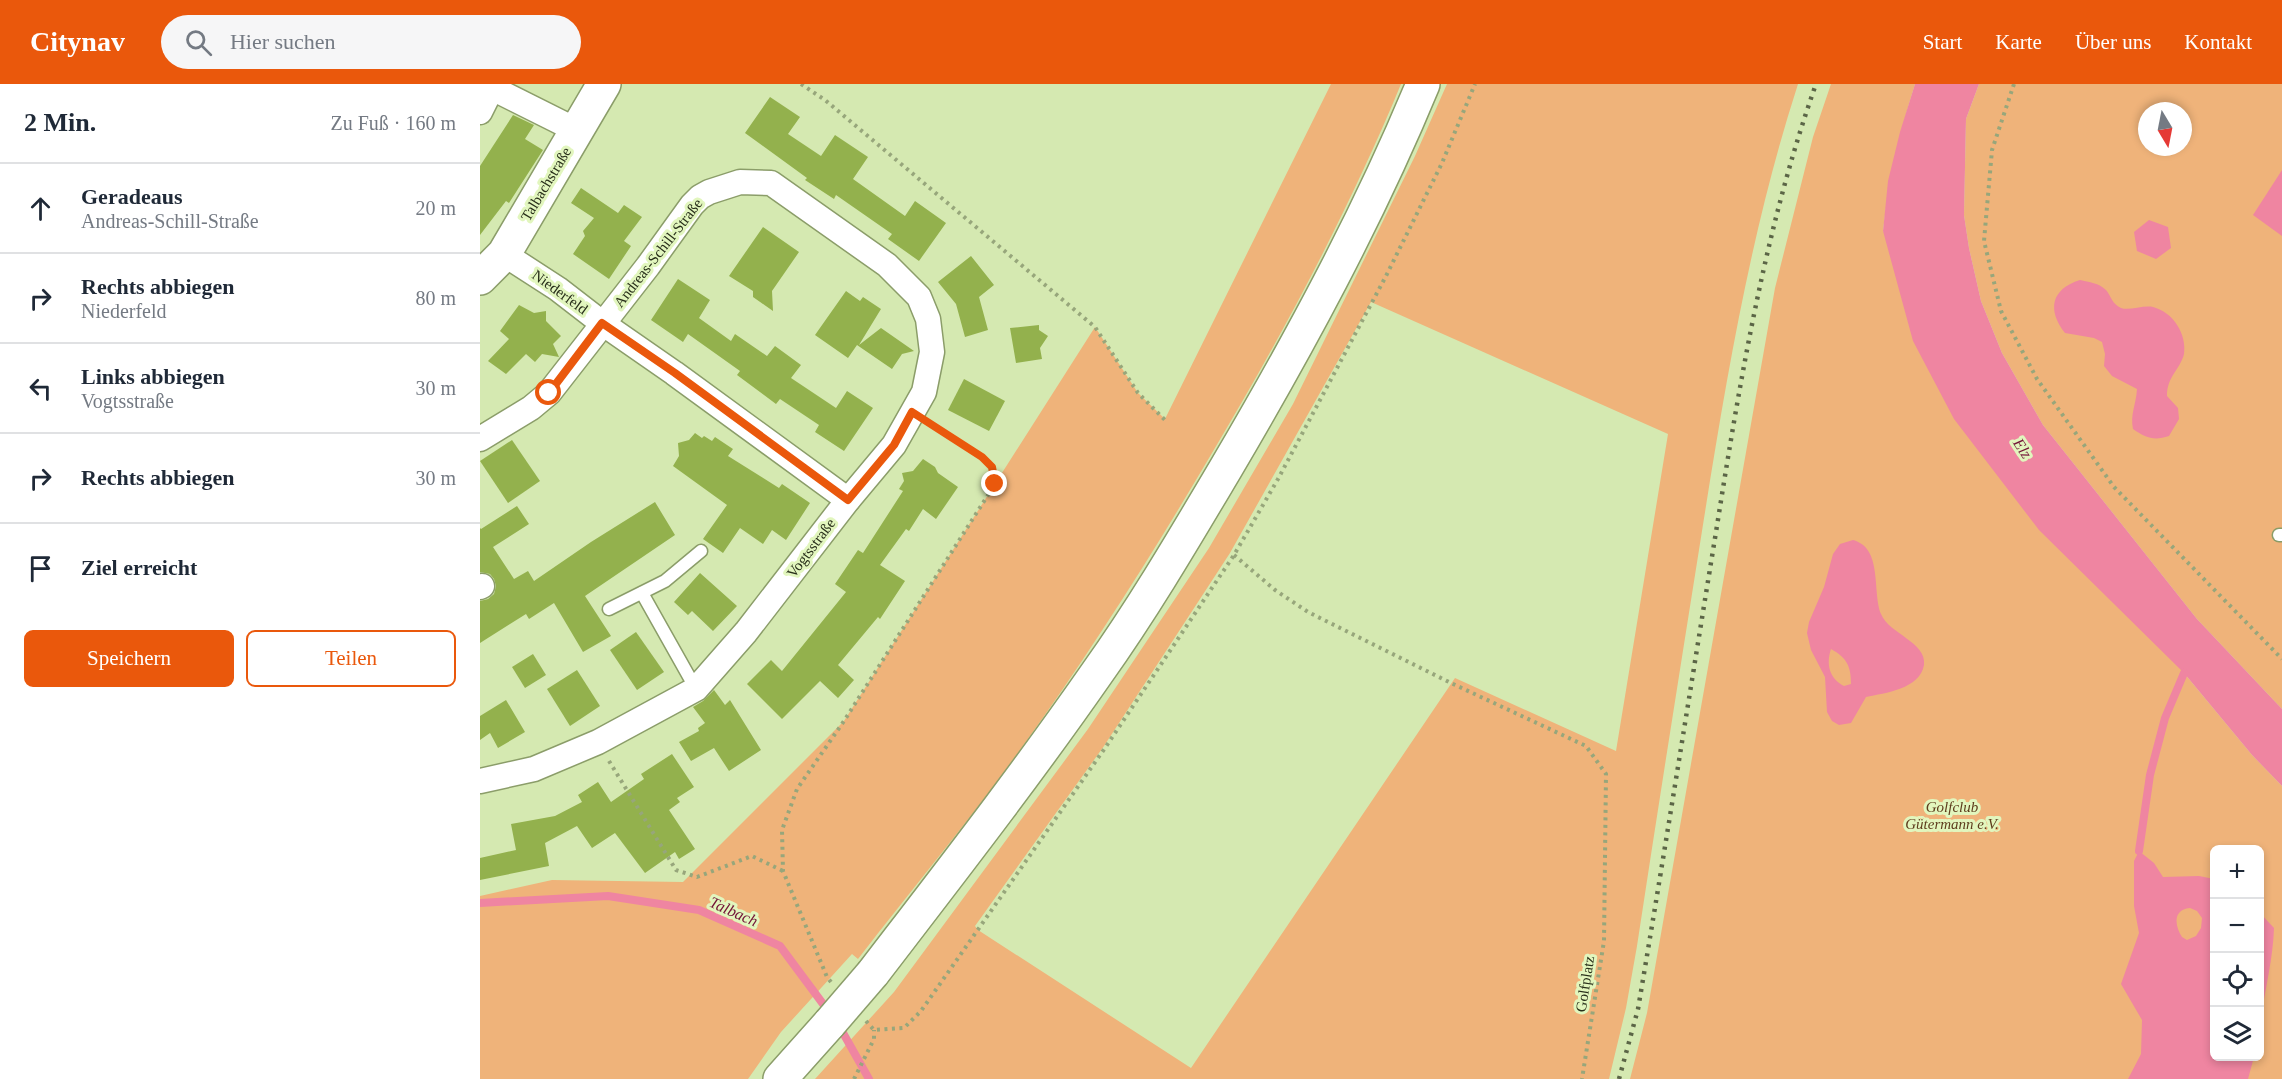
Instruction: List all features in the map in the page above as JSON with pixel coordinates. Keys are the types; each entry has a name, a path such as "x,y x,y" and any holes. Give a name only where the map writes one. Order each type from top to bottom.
{"main road":[{"name":"Talbachstraße","path":"480,278 504,254 604,84"},
{"path":"790,1068 873,973 1004,802 1098,672 1203,507 1276,383 1329,284 1397,146 1423,84"}],"street":[{"path":"480,112 488,86 578,131"},
{"name":"Vogtsstraße","path":"480,781 534,769 598,742 696,689 746,632 848,500 894,445 924,392 932,352 928,319 919,297 887,265 771,183 740,182 709,192"},
{"name":"Andreas-Schill-Straße","path":"480,439 531,408 549,393 648,266 692,205 709,192"},
{"name":"Niederfeld","path":"504,254 558,289 848,500"}],"lane":[{"path":"609,609 665,581 701,551"},
{"path":"642,593 696,689"}],"path":[{"path":"801,84 825,100 1095,327 1138,393 1165,420"},
{"name":"Golfplatz","path":"1475,84 1442,164 1386,276 1234,555 1275,590 1308,612 1451,683 1586,746 1606,774 1604,941 1582,1079"},
{"path":"2014,84 1992,150 1984,241 2001,311 2037,379 2114,487 2282,659"},
{"path":"598,742 676,870 697,877 752,856 783,871 782,830 797,789 844,721 995,484 992,467 982,457 912,412"},
{"path":"854,1077 874,1039 874,1030"}],"green space":[{"path":"1331,84 1401,84 1337,226 1289,318 1189,491 1071,677 961,829 858,959 852,954 781,1032 748,1079 480,1079 480,896 552,880 683,882 844,721 1095,327 1138,393 1165,419"},
{"path":"1447,84 1798,84 1781,139 1741,305 1702,531 1637,946 1626,1008 1609,1079 815,1079 894,992 1088,729 1209,548 1293,404 1415,156","holes":["1371,302 1668,434 1616,751 1455,678 1191,1068 975,926 1104,746 1230,553"]},
{"name":"Golfclub Gütermann e.V.","path":"1831,84 1915,84 1895,157 1883,231 2184,673 2252,755 2282,786 2282,1079 1630,1079 1647,1013 1775,288 1813,137"},
{"path":"1979,84 2282,84 2282,709 2197,619 2043,425 2002,353 1981,301 1964,215 1966,119"}],"water":[{"name":"Elz","path":"1915,84 1979,84 1966,119 1964,215 1981,301 2002,353 2043,425 2197,619 2282,709 2282,786 2252,755 2184,673 2039,530 1954,419 1913,341 1883,231 1888,181"},
{"path":"2282,170 2282,236 2253,215"},
{"path":"2149,220 2168,227 2171,248 2156,259 2137,251 2134,232"},
{"path":"2080,280 2103,288 2121,308 2153,307 2160,310 2172,319 2181,332 2184,354 2171,378 2167,396 2178,408 2179,419 2169,436 2150,438 2133,429 2137,389 2112,376 2104,366 2105,354 2102,342 2094,338 2065,333 2059,324 2054,308 2055,301 2063,289"},
{"path":"1853,540 1869,552 1875,571 1881,614 1885,621 1920,650 1924,665 1916,680 1909,685 1866,697 1851,723 1839,725 1832,721 1827,712 1825,677 1811,650 1807,633 1833,554 1840,544","holes":["1831,649 1847,663 1851,684 1844,686 1832,675 1829,665"]},
{"path":"2139,851 2154,863 2163,877 2199,876 2210,878 2210,1061 2253,1061 2248,1079 2128,1079 2141,1054 2142,1020 2121,984 2139,933 2134,906 2134,861","holes":["2190,908 2197,911 2202,918 2201,928 2196,936 2187,940 2182,937 2177,924 2180,912"]},
{"path":"2264,917 2274,928 2264,1001"}],"building":[{"path":"770,97 800,117 788,134 821,156 835,135 868,157 853,179 905,216 915,201 946,223 919,261 888,239 892,234 836,195 834,199 805,180 807,178 745,133"},
{"path":"513,115 534,125 525,139 543,150 509,203 506,201 480,235 480,166"},
{"path":"581,188 618,213 624,205 642,217 624,241 631,246 609,279 573,254 585,236 583,231 594,218 571,203"},
{"path":"763,227 799,252 772,291 773,311 753,297 753,291 729,276"},
{"path":"971,256 994,285 979,297 988,330 965,337 956,304 938,282"},
{"path":"678,279 710,300 699,318 731,341 735,334 767,356 775,346 801,365 791,378 836,408 847,391 873,408 844,451 815,432 819,425 780,399 776,404 737,375 740,371 688,334 683,342 651,320"},
{"path":"846,291 860,301 863,297 881,309 859,345 881,328 914,351 902,354 892,369 857,345 848,358 815,335"},
{"path":"519,305 534,313 546,311 546,321 561,336 553,344 559,357 542,354 535,362 526,354 506,374 488,361 509,339 500,331"},
{"path":"1039,325 1039,330 1048,336 1040,348 1042,359 1016,363 1010,328"},
{"path":"964,379 1005,401 989,431 948,410"},
{"path":"695,433 712,441 715,437 733,449 728,456 779,488 782,484 810,503 786,540 772,530 763,544 740,528 723,553 703,539 727,505 673,466 679,456 678,443 689,440"},
{"path":"512,440 540,481 508,503 480,461"},
{"path":"923,459 958,487 936,519 923,509 909,531 906,529 880,565 905,581 880,619 878,617 838,665 854,680 838,698 820,681 782,719 747,684 771,660 782,671 846,592 835,584 858,550 863,553 903,491 899,489 904,481 902,473 913,471"},
{"path":"655,502 675,535 585,596 611,636 583,652 554,603 529,619 526,614 480,643 480,601 494,594 496,586 490,574 480,572 480,528 517,506 529,524 493,547 514,579 528,571 534,581"},
{"path":"700,573 737,606 713,631 692,611 688,615 674,602"},
{"path":"636,632 664,672 637,690 610,650"},
{"path":"533,654 546,675 525,688 512,667"},
{"path":"577,670 600,706 570,726 547,689"},
{"path":"714,690 725,705 730,700 761,750 729,771 714,748 691,761 679,742 699,731 698,728 705,723 693,707"},
{"path":"506,700 525,732 498,748 490,733 480,740 480,716"},
{"path":"672,754 694,787 677,798 680,802 669,810 695,849 679,859 675,852 645,873 615,833 592,848 577,826 545,843 549,866 480,880 480,858 516,850 511,824 555,816 582,802 578,795 598,782 611,802 644,779 641,774"}],"waterway":[{"path":"2139,851 2150,775 2165,718 2184,673"},
{"name":"Talbach","path":"480,903 608,896 699,910 780,946 829,1012"},
{"name":"Talbach","path":"838,1024 869,1079"}],"railway":[{"path":"1619,1079 1638,1009 1735,419 1756,305 1782,194 1816,84"}],"route":[{"path":"549,393 602,323 675,373 848,500 894,445 912,412 982,457 992,467 995,484"}]}
